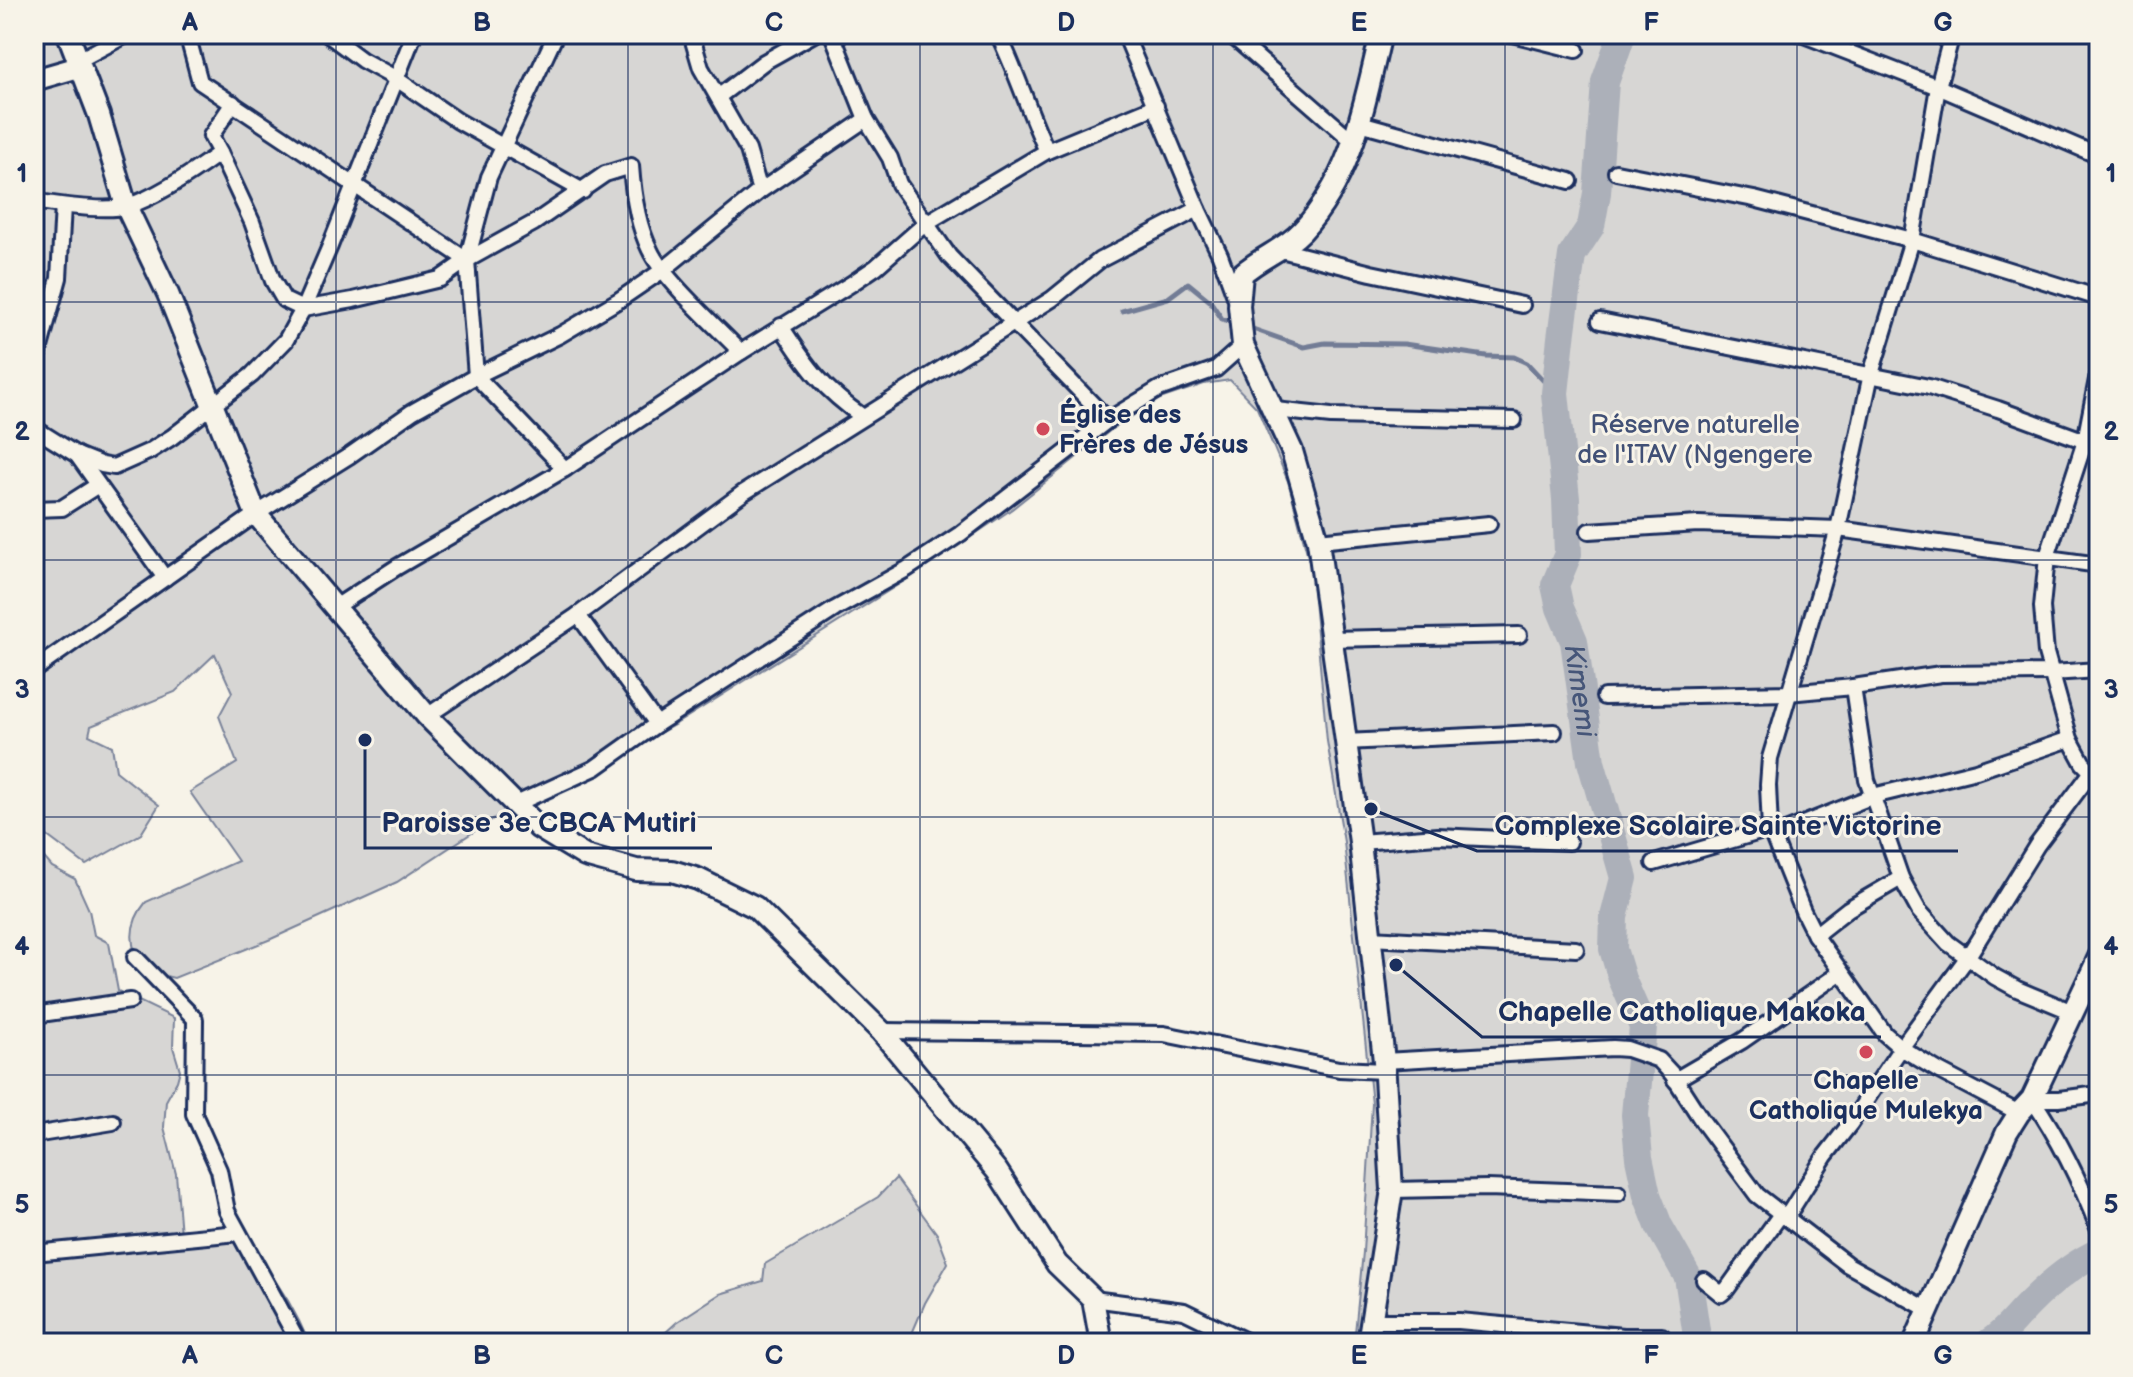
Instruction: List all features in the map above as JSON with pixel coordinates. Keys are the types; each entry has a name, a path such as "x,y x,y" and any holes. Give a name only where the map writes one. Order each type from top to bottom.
{"street":[{"path":"68,34 99,115 126,206 152,257 256,514 427,716 539,828 585,856 636,870 672,871 698,879 755,907 881,1031 997,1171 1057,1264 1093,1299 1101,1343"},
{"path":"34,80 78,64 128,34"},
{"path":"187,34 200,82 467,260"},
{"path":"327,34 458,121 583,191"},
{"path":"34,428 77,455 102,465 114,467 125,464 172,437 252,375 286,340 303,309 414,34"},
{"path":"556,34 489,177 467,260 476,376 565,469"},
{"path":"691,34 701,68 748,150 760,191"},
{"path":"718,97 764,62 814,34"},
{"path":"832,34 866,119 890,158 899,184 949,256 1108,420"},
{"path":"998,34 1047,151"},
{"path":"1125,34 1239,306"},
{"path":"1230,34 1357,133 1570,181"},
{"path":"1368,1343 1392,1190 1384,1066 1360,842 1318,541 1296,464 1275,410 1243,345 1239,306 1242,274 1256,262 1281,250 1302,231 1333,191 1357,133 1381,34"},
{"path":"1512,34 1576,50"},
{"path":"1801,34 1938,87 2099,156"},
{"path":"1952,34 1938,87 1912,240 1871,374 1838,529 1770,758 1768,785 1772,833 1815,935 1885,1034 1901,1048 2025,1106 2054,1130 2078,1175 2099,1230"},
{"path":"233,103 211,136 252,222 273,281 284,300 303,309 440,279 467,260 534,223 605,174 631,166 634,201 650,252 663,270 741,352"},
{"path":"334,608 397,567 565,469 876,267 926,223 1047,151 1156,106"},
{"path":"34,670 256,514 412,412 560,335 663,270 760,191 866,119"},
{"path":"34,201 63,206 126,206 172,184 220,153"},
{"path":"1616,172 1754,199 1912,240 2099,298"},
{"path":"34,369 59,278 63,206"},
{"path":"427,716 578,615 743,493 1052,299 1100,260 1198,209"},
{"path":"1281,250 1522,305"},
{"path":"1600,321 1871,374 1984,404 2092,443"},
{"path":"781,326 820,383 841,403 863,417"},
{"path":"516,804 595,768 657,724 835,609 907,569 960,534 1108,420 1159,389 1216,369 1243,345"},
{"path":"1704,1280 1721,1294 1784,1216 1967,958 2037,845 2095,776 2070,739 2051,673 2042,626 2047,557 2092,443 2099,369"},
{"path":"1275,410 1331,416 1514,420"},
{"path":"77,455 165,578"},
{"path":"34,509 62,508 98,485"},
{"path":"1318,541 1489,524"},
{"path":"1589,531 1698,524 1838,529 2099,565"},
{"path":"578,615 657,724"},
{"path":"1330,639 1519,635"},
{"path":"1604,697 1788,693 1941,674 2099,670"},
{"path":"1853,687 1862,754 1873,796 1901,878 1919,911 1948,943 1967,958 2017,989 2075,1013"},
{"path":"1345,742 1554,732"},
{"path":"1654,863 1772,833 1873,796 1976,771 2070,739"},
{"path":"1360,842 1437,836 1569,842"},
{"path":"1815,935 1848,909 1901,878"},
{"path":"1370,938 1576,949"},
{"path":"135,957 195,1019 194,1114 219,1170 227,1211 299,1343"},
{"path":"1916,1338 2007,1132 2025,1106 2075,1013 2099,957"},
{"path":"1675,1080 1742,1041 1840,973"},
{"path":"34,1015 130,1001"},
{"path":"881,1031 1164,1034 1339,1069 1576,1050 1627,1049 1659,1060 1757,1195 1848,1265 1927,1309"},
{"path":"2025,1106 2099,1094"},
{"path":"34,1135 113,1122"},
{"path":"1392,1190 1488,1188 1618,1193"},
{"path":"34,1253 238,1233"},
{"path":"34,1297 39,1343"},
{"path":"1093,1299 1184,1311 1250,1343"},
{"path":"1371,1321 1459,1321 1623,1336 1662,1336"}],"green space":[{"name":"Réserve naturelle de l'ITAV (Ngengere","path":"34,34 2099,34 2099,1343 1354,1343 1372,1104 1344,842 1327,741 1311,568 1288,481 1257,408 1230,380 1204,384 1142,405 1012,509 928,566 676,724 547,796 516,804 397,882 271,939 174,978 144,971 135,953 132,936 136,919 146,902 238,861 190,792 237,763 219,716 232,692 215,654 175,692 91,726 89,735 112,746 116,771 159,805 141,834 86,865 34,826"},
{"path":"34,846 52,867 75,879 89,910 94,935 109,943 118,991 174,1018 173,1047 180,1070 166,1101 164,1127 176,1174 181,1234 240,1237 279,1287 309,1343 34,1343"},
{"path":"896,1178 937,1234 948,1263 925,1303 908,1343 654,1343 677,1322 720,1294 763,1281 765,1264 878,1197"}],"waterway":[{"name":"Kimemi","path":"1622,34 1605,82 1597,193 1591,226 1572,255 1561,338 1555,393 1566,499 1568,554 1555,585 1560,608 1574,641 1591,762 1624,878 1614,917 1613,949 1643,1027 1635,1115 1639,1158 1647,1195 1659,1226 1688,1277 1698,1343"},
{"path":"1122,311 1168,298 1188,283 1210,301 1222,319 1234,323"},
{"path":"1247,327 1304,347 1325,343 1404,344 1514,357 1527,363 1555,393"},
{"path":"1988,1343 2053,1281 2099,1252"}],"place":[{"name":"Église des Frères de Jésus","path":"1043,429"},
{"name":"Paroisse 3e CBCA Mutiri","path":"365,740"},
{"name":"Complexe Scolaire Sainte Victorine","path":"1371,809"},
{"name":"Chapelle Catholique Makoka","path":"1396,965"},
{"name":"Chapelle Catholique Mulekya","path":"1866,1052"}]}
